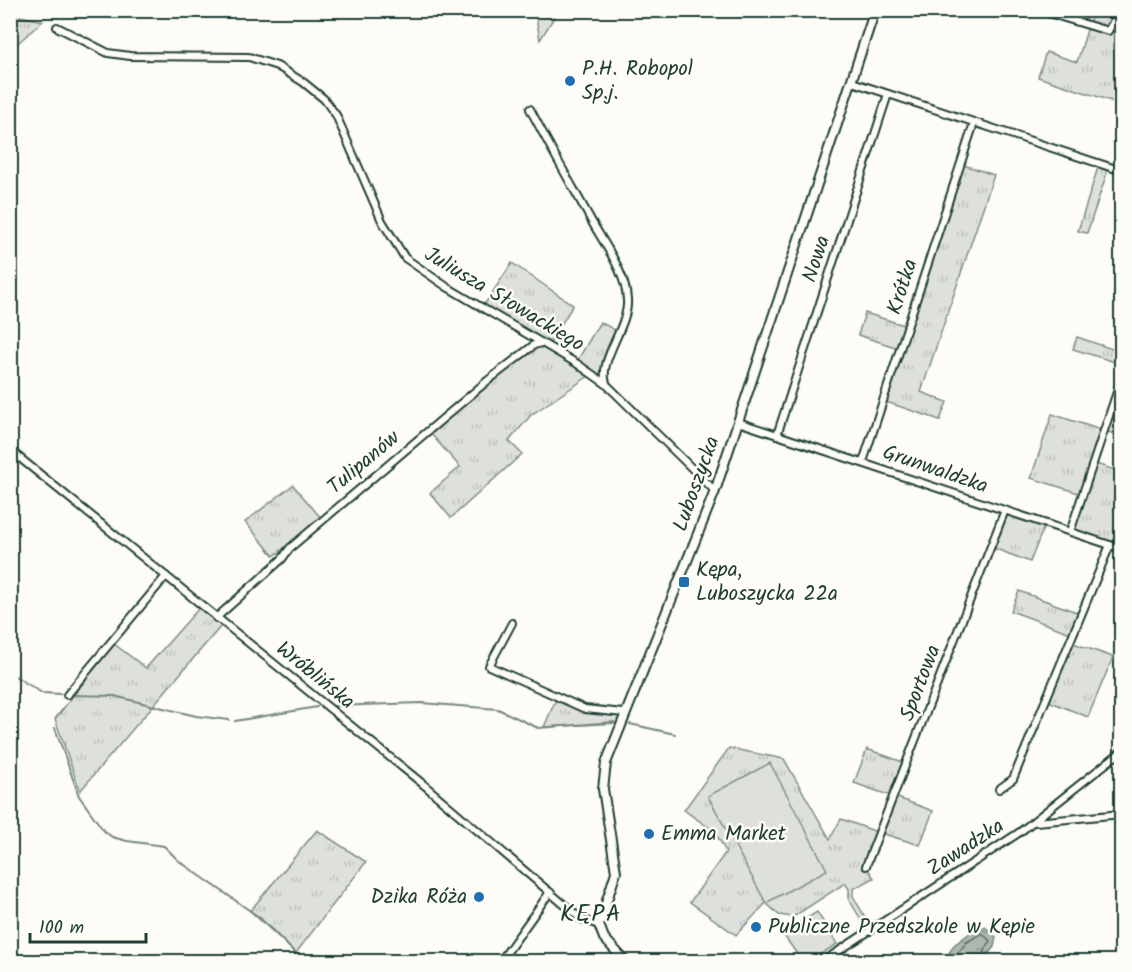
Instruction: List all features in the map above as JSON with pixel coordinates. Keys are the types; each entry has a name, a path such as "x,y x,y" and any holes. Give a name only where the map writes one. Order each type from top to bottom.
{"street":[{"name":"Luboszycka","path":"599,925 616,872 603,779 610,748 716,491 875,10"},
{"path":"1038,10 1108,31 1120,10"},
{"name":"Juliusza Słowackiego","path":"57,27 108,53 129,56 249,57 277,66 303,82 324,99 336,115 382,221 405,258 447,287 606,384 716,491"},
{"path":"852,82 1122,171"},
{"name":"Nowa","path":"777,435 888,94"},
{"path":"530,109 614,261 625,288 628,303 626,316 605,369 606,384"},
{"name":"Krótka","path":"863,462 974,123"},
{"name":"Tulipanów","path":"216,618 282,559 290,548 486,382 534,345 542,343"},
{"path":"1070,532 1122,377"},
{"name":"Grunwaldzka","path":"738,422 1122,549"},
{"name":"Wróblińska","path":"10,450 423,784 581,919 599,925"},
{"name":"Sportowa","path":"866,866 1005,510"},
{"path":"999,789 1014,779 1110,545"},
{"path":"67,695 166,576"},
{"path":"512,623 489,666 585,709 624,713"},
{"name":"Zawadzka","path":"822,962 1033,822 1122,751"},
{"path":"1033,822 1122,814"},
{"path":"500,962 550,892"},
{"path":"599,925 604,938 626,962"}],"green space":[{"path":"539,11 558,11 540,40 536,17"},
{"path":"1093,11 1121,11 1120,104 1038,77 1046,52 1077,62"},
{"path":"10,14 43,21 11,49"},
{"path":"961,164 994,175 921,392 947,402 940,420 883,401 898,348 858,335 865,313 907,326"},
{"path":"1099,164 1109,167 1087,233 1078,231"},
{"path":"512,263 573,305 548,346 576,363 600,322 619,332 604,378 592,374 531,415 509,441 522,454 451,518 430,493 460,467 431,434 481,391 486,382 541,343 482,308"},
{"path":"1077,337 1121,352 1121,364 1073,349"},
{"path":"1114,399 1121,401 1121,436 1108,432"},
{"path":"1052,414 1101,430 1085,490 1096,464 1121,472 1121,549 1070,532 1082,494 1031,478"},
{"path":"293,485 321,518 274,556 245,522"},
{"path":"1005,510 1045,524 1030,562 991,547"},
{"path":"1019,591 1082,614 1073,634 1011,611"},
{"path":"199,608 221,626 80,791 55,719 114,644 146,668"},
{"path":"1070,642 1113,657 1088,717 1046,700"},
{"path":"557,697 585,709 624,713 620,723 544,727"},
{"path":"729,748 784,759 830,839 841,819 880,833 866,866 874,878 853,889 853,896 872,929 868,932 849,899 849,889 845,883 793,917 779,915 766,903 736,935 690,902 726,852 715,832 684,810"},
{"path":"867,749 908,764 895,797 933,811 920,845 880,833 894,797 854,783"},
{"path":"770,763 827,870 766,903 708,796"},
{"path":"317,830 366,862 296,953 250,911"},
{"path":"817,912 837,944 810,961 802,961 782,933"}],"water":[{"path":"978,927 985,927 996,937 994,947 983,961 944,961 954,945"}],"waterway":[{"path":"10,673 42,693 61,694"},
{"path":"73,695 114,696 196,716 229,720"},
{"path":"333,706 421,703 498,709 538,728 614,722"},
{"path":"235,721 317,707"},
{"path":"630,724 675,734"},
{"path":"55,728 79,796 104,831 112,837 127,841 164,846 179,861 259,917 304,962"}],"place":[{"name":"P.H. Robopol Sp.j.","path":"570,81"},
{"name":"Kępa, Luboszycka 22a","path":"684,582"},
{"name":"Emma Market","path":"649,834"},
{"name":"Dzika Róża","path":"479,897"},
{"name":"Publiczne Przedszkole w Kępie","path":"756,927"}],"district":[{"name":"KĘPA","path":"591,914"}]}
